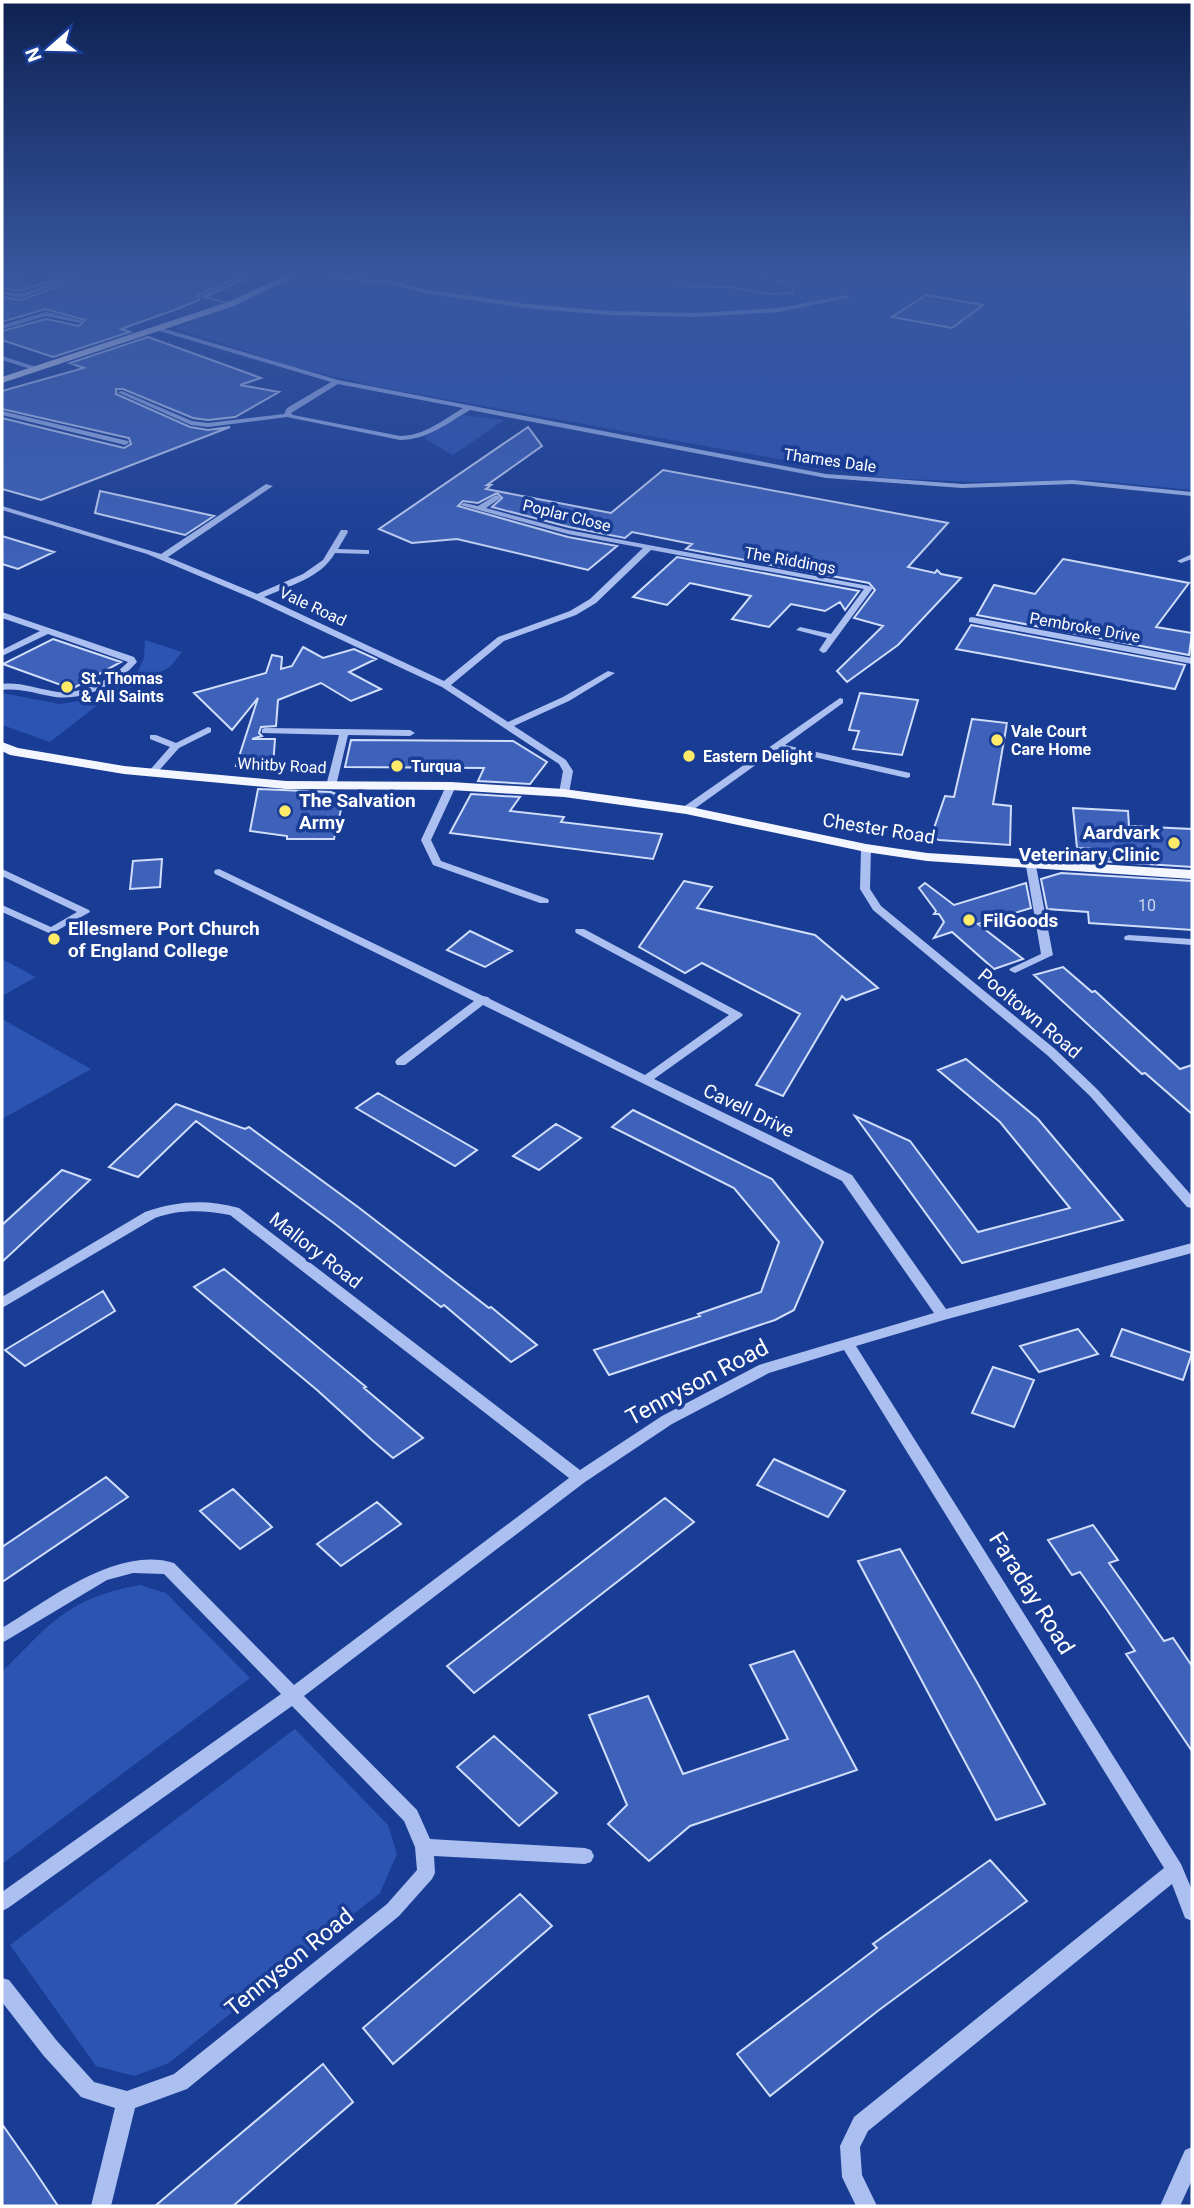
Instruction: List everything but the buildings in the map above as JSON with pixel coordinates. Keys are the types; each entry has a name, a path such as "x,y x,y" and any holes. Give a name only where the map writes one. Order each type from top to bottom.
{"main road":[{"name":"Whitby Road","path":"2,746 15,752 152,773 286,785 451,786 564,793"},
{"name":"Chester Road","path":"564,793 686,810 866,848 926,857 1031,866 1192,874"}],"street":[{"name":"Thames Dale","path":"320,377 826,476 902,484 962,486 1073,482 1192,494"},
{"path":"289,415 289,409 337,382"},
{"path":"120,392 191,423 208,425 289,415 387,436 410,438 421,436 468,408"},
{"path":"2,413 125,443"},
{"path":"162,557 269,486"},
{"name":"Poplar Close","path":"481,508 496,497"},
{"name":"Poplar Close","path":"464,505 568,532 648,548"},
{"name":"Vale Road","path":"2,508 88,532 162,557 257,597 445,685 563,762 568,771 564,793"},
{"path":"257,597 306,576 326,562 344,532"},
{"path":"445,685 501,639 573,612 593,601 648,548"},
{"name":"The Riddings","path":"648,548 869,588 823,650"},
{"path":"333,551 366,552"},
{"path":"1181,561 1192,556"},
{"path":"2,615 131,659 133,662 107,681 82,692 52,694 32,686 2,687"},
{"name":"Pembroke Drive","path":"972,620 1192,660"},
{"path":"800,630 833,636"},
{"path":"3,651 47,631"},
{"path":"506,726 566,699 611,673"},
{"path":"686,810 840,701"},
{"path":"152,773 176,746 208,730"},
{"path":"265,731 410,733"},
{"path":"331,786 344,732"},
{"path":"153,737 176,746"},
{"path":"778,746 906,775"},
{"path":"451,786 426,840 438,863 544,901"},
{"name":"Pooltown Road","path":"866,848 865,889 877,908 1051,1052 1094,1093 1192,1204"},
{"path":"1015,970 1047,955 1031,866"},
{"path":"2,872 85,912 51,931 2,908"},
{"name":"Cavell Drive","path":"219,872 847,1178 943,1315"},
{"path":"580,931 737,1015 647,1079"},
{"path":"1129,938 1192,942"},
{"path":"401,1062 484,999"},
{"name":"Mallory Road","path":"2,1303 150,1215 175,1206 200,1205 234,1211 580,1478"},
{"name":"Tennyson Road","path":"2,1902 292,1696 580,1478 667,1420 764,1369 943,1315 1192,1248"},
{"name":"Faraday Road","path":"847,1344 1175,1870 1192,1912"},
{"path":"2,1636 103,1575 133,1567 168,1568 411,1816 424,1847 585,1856"},
{"name":"Tennyson Road","path":"127,2101 180,2082 393,1910 426,1872 424,1847"},
{"path":"867,2206 852,2177 850,2146 861,2124 1175,1870"},
{"path":"2,1987 50,2048 88,2090 127,2101 101,2206"},
{"path":"1170,2206 1192,2157"}],"shaded area":[{"path":"337,377 1192,377 1192,490 1090,480 975,482 884,478 383,388"},
{"path":"463,415 504,420 453,455 424,438"},
{"path":"145,640 182,652 170,667 95,707 50,742 2,725 2,693 60,704 90,699 138,671 144,658"},
{"path":"2,959 36,977 2,996"},
{"path":"2,1019 91,1069 2,1119"},
{"path":"140,1585 166,1593 250,1678 2,1864 2,1672 62,1615 95,1597"},
{"path":"295,1729 388,1825 397,1854 380,1893 169,2063 134,2076 96,2066 10,1945"}],"place":[{"name":"St. Thomas & All Saints","path":"67,687"},
{"name":"Vale Court Care Home","path":"997,740"},
{"name":"Eastern Delight","path":"689,756"},
{"name":"Turqua","path":"397,766"},
{"name":"The Salvation Army","path":"285,811"},
{"name":"Aardvark Veterinary Clinic","path":"1174,843"},
{"name":"FilGoods","path":"969,920"},
{"name":"Ellesmere Port Church of England College","path":"54,939"}]}
